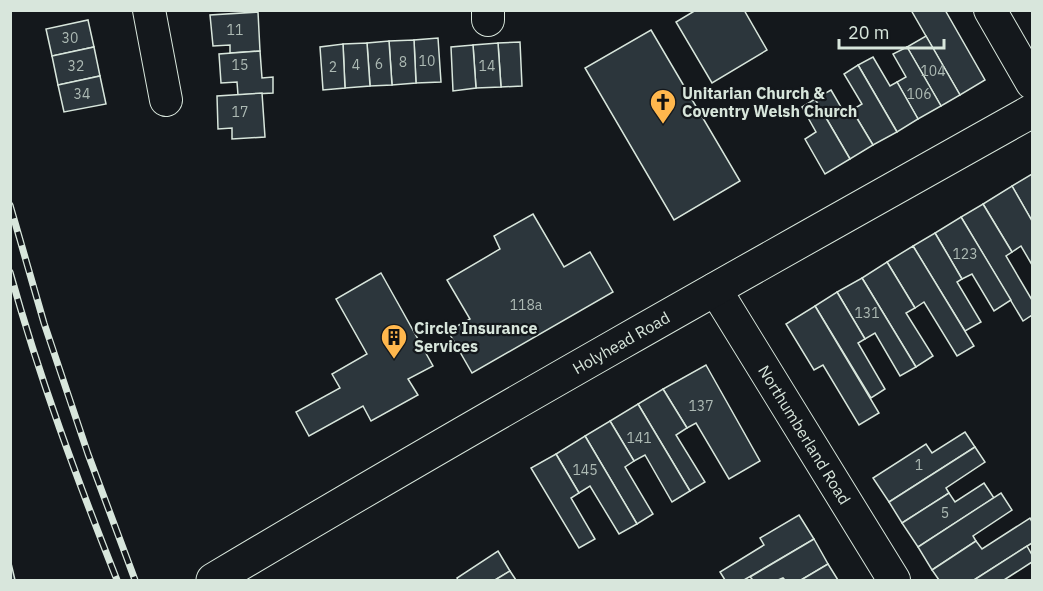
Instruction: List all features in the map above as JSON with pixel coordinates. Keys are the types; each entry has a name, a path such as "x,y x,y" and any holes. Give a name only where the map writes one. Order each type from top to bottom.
{"highway":[{"name":"Holyhead Road","path":"213,580 375,484 715,289 1032,111"}],"street":[{"path":"148,10 166,100"},
{"path":"991,12 1032,83"},
{"name":"Northumberland Road","path":"715,289 894,580"}],"building":[{"path":"696,10 744,10 767,50 712,83 676,22"},
{"path":"911,10 945,10 985,80 960,95"},
{"path":"258,12 260,51 230,53 230,45 213,46 210,15"},
{"path":"88,20 94,47 52,56 46,29"},
{"name":"Unitarian Church & Coventry Welsh Church","path":"651,30 740,181 674,220 585,68"},
{"path":"926,36 960,95 941,106 907,47"},
{"path":"438,38 441,82 416,83 414,40"},
{"path":"414,40 416,83 392,85 389,41"},
{"path":"389,41 392,85 370,86 367,43"},
{"path":"520,42 522,86 501,87 498,43"},
{"path":"367,43 370,86 345,88 343,44"},
{"path":"498,43 501,87 476,88 473,45"},
{"path":"343,44 345,88 323,90 320,47"},
{"path":"473,45 476,88 453,91 451,47"},
{"path":"94,47 100,76 58,85 52,56"},
{"path":"907,47 941,106 918,119 897,82 906,77 893,54"},
{"path":"260,51 262,78 273,77 273,93 238,95 237,82 221,83 219,54"},
{"path":"873,57 890,86 897,82 918,119 897,132 858,65"},
{"path":"858,65 897,132 873,145 852,110 862,104 844,74"},
{"path":"100,76 106,104 64,112 58,85"},
{"path":"831,90 845,114 852,110 873,145 850,159 815,99"},
{"path":"262,93 265,137 232,139 232,128 218,129 217,96"},
{"path":"815,99 850,159 825,174 805,139 816,132 802,107"},
{"path":"1032,174 1032,221 1012,186"},
{"path":"1012,186 1032,221 1032,265 1021,246 1012,252 983,204"},
{"path":"983,204 1012,252 1006,256 1032,300 1032,315 1023,321 961,217"},
{"path":"533,214 564,267 590,252 613,292 472,373 448,331 470,319 447,280 500,249 494,236"},
{"path":"961,217 1011,300 994,311 972,274 962,279 935,233"},
{"path":"935,233 962,279 957,282 981,322 965,331 913,246"},
{"path":"913,246 974,346 957,356 924,302 915,308 887,262"},
{"path":"887,262 915,308 906,313 933,356 916,367 862,278"},
{"name":"Circle Insurance Services","path":"381,273 433,366 408,379 418,395 371,421 363,406 309,436 296,412 340,388 332,374 367,354 336,299"},
{"path":"862,278 916,367 900,376 875,333 865,339 837,292"},
{"path":"837,292 865,339 858,343 885,389 871,398 815,306"},
{"path":"815,306 879,413 859,425 823,365 814,370 786,324"},
{"path":"706,365 760,461 729,479 696,423 687,428 663,389"},
{"path":"663,389 687,428 676,435 705,482 690,491 638,404"},
{"path":"638,404 690,491 672,502 645,455 634,461 610,421"},
{"path":"610,421 634,461 625,467 653,514 637,524 585,436"},
{"path":"965,432 975,447 889,502 873,478 926,444 932,453"},
{"path":"585,436 637,524 619,534 590,486 579,493 556,454"},
{"path":"975,447 985,462 946,488 949,493 902,523 889,502"},
{"path":"556,454 579,493 571,498 595,539 579,548 531,468"},
{"path":"984,483 994,498 918,547 902,523 949,493 955,502"},
{"path":"1001,493 1012,510 973,536 976,541 932,570 918,547"},
{"path":"799,515 814,539 744,580 725,580 720,572 764,545 760,538"},
{"path":"1030,518 1032,543 974,580 939,580 932,570 976,541 982,549"},
{"path":"814,539 828,564 801,580 783,578 753,580 750,577"},
{"path":"1027,546 1032,555 1032,562 1004,580 974,580"},
{"path":"498,551 510,571 495,580 458,580 457,578"},
{"path":"10,559 15,580 10,580"},
{"path":"828,564 838,580 801,580"},
{"path":"510,571 516,580 495,580"}],"railway":[{"path":"10,205 44,323 88,454 135,580"},
{"path":"10,272 59,428 117,580"}],"place":[{"name":"Unitarian Church & Coventry Welsh Church","path":"663,125"},
{"name":"Circle Insurance Services","path":"394,360"}]}
